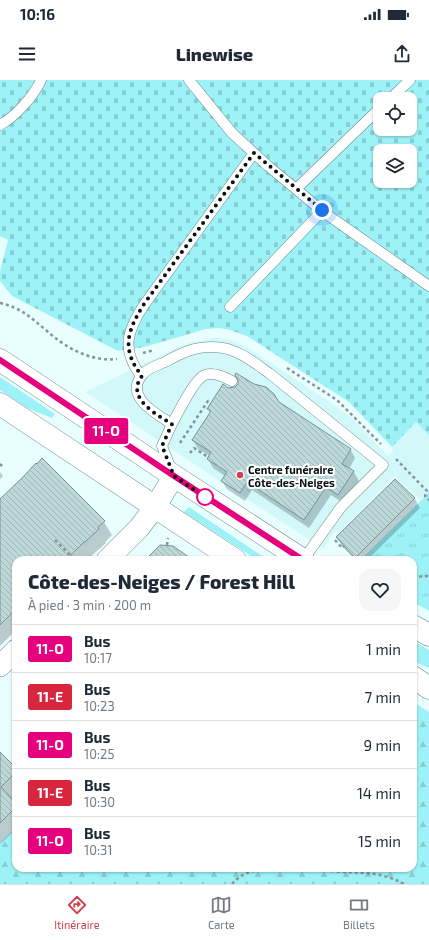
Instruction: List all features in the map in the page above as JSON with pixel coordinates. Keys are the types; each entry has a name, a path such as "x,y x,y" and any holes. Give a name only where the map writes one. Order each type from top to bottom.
{"main road":[{"path":"0,360 297,556"},
{"path":"0,404 229,556"},
{"path":"417,628 429,635"},
{"path":"417,680 429,688"}],"street":[{"path":"111,556 139,528 174,476"},
{"path":"0,666 12,654"}],"lane":[{"path":"0,125 8,120 25,103 41,80"},
{"path":"189,80 232,133 296,189 322,210 427,282"},
{"path":"397,92 410,80"},
{"path":"296,189 373,115"},
{"path":"142,376 135,367 130,350 128,336 133,322 144,304 254,153"},
{"path":"230,307 322,210"},
{"path":"172,424 160,416 138,396 138,385 143,374 152,368 192,349 214,347 233,351 269,373 383,465 341,508 306,556"},
{"path":"174,476 162,446 172,424 195,384 202,376 212,374 232,381"}],"path":[{"path":"0,303 10,305 25,312 47,332 72,349 100,359 119,359"},
{"path":"179,445 208,401 210,402"},
{"path":"190,453 194,448 208,457"},
{"path":"391,454 427,491 425,496 429,500"},
{"path":"247,482 252,486 248,491"},
{"path":"334,539 342,548 344,546"},
{"path":"55,540 71,556"},
{"path":"417,576 429,576"},
{"path":"232,884 238,877 249,872"},
{"path":"328,872 377,874 397,880 404,884"}],"shaded area":[{"path":"215,338 236,342 248,348 330,402 352,418 388,456 393,452 392,447 416,422 429,435 429,493 420,500 395,476 393,477 338,533 336,531 331,536 323,549 85,392 174,349 189,343"}],"green space":[{"path":"0,80 429,80 429,435 416,422 392,447 349,402 247,336 230,330 219,328 206,329 144,347 118,351 12,296 0,281 0,272 8,240 0,236"},
{"path":"0,377 55,414 52,418 27,408 0,390"},
{"path":"429,493 429,611 417,604 417,556 364,556"},
{"path":"189,507 262,556 251,556 184,512"},
{"path":"417,643 429,650 429,668 417,663"},
{"path":"417,704 429,712 429,884 0,884 0,843 12,831 12,872 417,872"}],"building":[{"path":"236,373 254,384 266,387 274,394 279,402 351,449 342,464 354,471 338,495 326,487 304,520 247,482 240,493 221,481 227,472 207,459 211,452 192,440 211,411 207,409 223,384 228,388 235,387 238,384 238,380 235,375"},
{"path":"42,458 105,521 98,527 99,529 70,556 12,556 12,613 0,625 0,499 36,463 37,464"},
{"path":"395,479 415,498 357,556 353,556 336,537"},
{"path":"160,545 173,546 187,556 149,556"},
{"path":"0,752 12,764 12,776 1,787 12,799 12,811 0,823"}],"bus line":[{"name":"11-O","path":"0,360 297,556"}],"place":[{"name":"Centre funéraire Côte-des-Neiges","path":"240,475"}],"route":[{"path":"205,497 197,490 174,476 162,446 172,424 146,405 138,396 139,379 142,376 135,367 131,357 128,336 130,329 144,304 254,153 322,210"}]}
